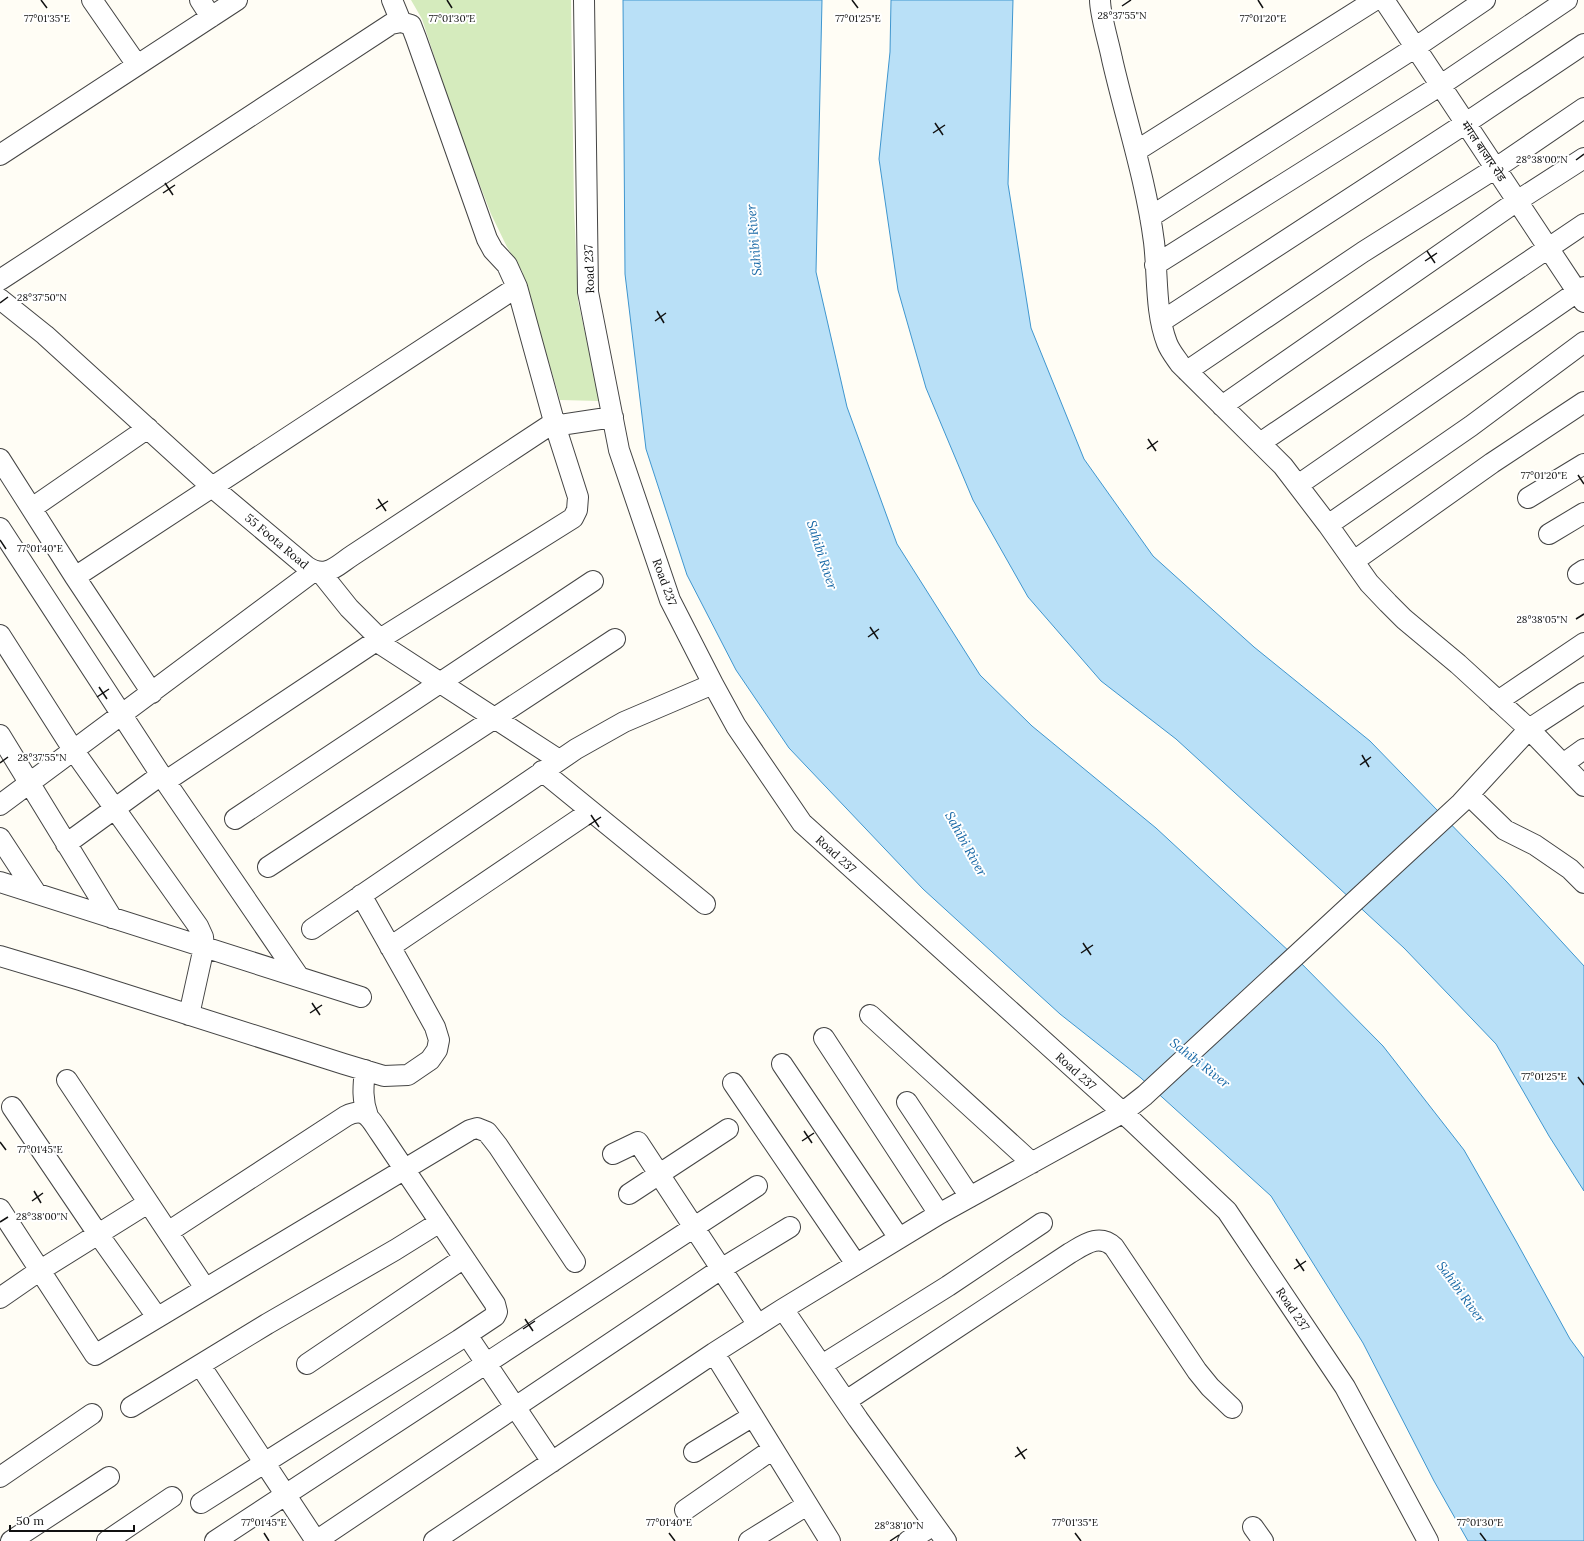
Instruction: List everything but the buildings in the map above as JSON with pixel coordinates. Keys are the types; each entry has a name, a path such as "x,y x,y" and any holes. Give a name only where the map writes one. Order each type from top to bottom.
{"street":[{"path":"92,0 137,65"},
{"path":"200,0 211,17"},
{"path":"0,155 237,0"},
{"path":"392,0 401,22"},
{"name":"Road 237","path":"584,0 588,292 619,450 670,600 713,684 736,726 802,823 1122,1113 1227,1211 1345,1387 1421,1538"},
{"path":"1136,151 1375,0"},
{"name":"मंगल बाजार रोड","path":"1384,0 1548,248 1582,293"},
{"path":"1150,217 1416,47 1485,0"},
{"path":"1155,265 1440,85 1567,0"},
{"path":"1101,1 1124,111 1136,151 1150,217 1162,321 1167,343 1180,364 1283,466 1328,525 1369,583 1404,619 1458,664 1529,728 1584,786"},
{"path":"0,280 391,24 401,22 411,25 487,240 493,250 507,265 517,286 555,425 578,497 578,510 573,518 378,640 115,808 66,844"},
{"path":"1162,321 1466,123 1584,44"},
{"path":"1187,371 1363,252 1496,168 1584,108"},
{"path":"1222,406 1518,201 1584,158"},
{"path":"1260,443 1584,224"},
{"path":"75,577 517,286"},
{"path":"1298,485 1582,293"},
{"name":"55 Foota Road","path":"0,299 45,335 212,487 317,572 329,571 539,432 555,425 613,417"},
{"path":"1328,525 1471,426 1584,342"},
{"path":"1354,561 1492,463 1584,402"},
{"path":"32,508 148,428"},
{"path":"0,459 75,577 152,693"},
{"path":"1528,498 1584,464"},
{"path":"1549,534 1584,513"},
{"path":"0,528 122,715 299,977"},
{"path":"0,805 317,572 378,640 440,683 559,760"},
{"path":"235,819 593,581"},
{"path":"0,635 74,750 198,926 203,937 204,947 189,1015"},
{"path":"268,867 615,639"},
{"path":"1498,701 1584,642"},
{"path":"312,929 559,760 624,722 713,684"},
{"path":"434,1541 714,1353 856,1264 939,1214 1122,1113 1145,1095 1465,799 1529,728 1584,693"},
{"path":"0,736 112,918"},
{"path":"1562,764 1584,749"},
{"path":"542,771 705,904"},
{"path":"1465,799 1505,830 1535,845 1570,869 1584,883"},
{"path":"390,947 591,811"},
{"path":"0,838 36,893"},
{"path":"0,882 361,997"},
{"path":"0,956 384,1076 408,1075 430,1060 437,1050 439,1040 435,1027 361,895"},
{"path":"870,1015 1032,1163"},
{"path":"824,1038 939,1214"},
{"path":"782,1064 899,1238"},
{"path":"200,1503 467,1335 495,1316 497,1312 495,1304 368,1116 364,1104 363,1088 365,1070"},
{"path":"67,1080 205,1288"},
{"path":"733,1083 856,1264"},
{"path":"907,1102 970,1198"},
{"path":"12,1107 98,1234 157,1317"},
{"path":"168,1232 346,1116 354,1112 361,1112 368,1116"},
{"path":"0,1209 95,1355 470,1130 477,1128 487,1132 498,1146 575,1262"},
{"path":"629,1194 728,1129"},
{"path":"614,1154 638,1142 758,1325"},
{"path":"215,1541 757,1186"},
{"path":"0,1298 148,1203"},
{"path":"131,1407 267,1324 395,1250 440,1222"},
{"path":"822,1365 948,1286 1042,1223"},
{"path":"200,1365 316,1541 721,1269 790,1227"},
{"path":"846,1401 1070,1253 1085,1244 1101,1239 1108,1241 1114,1247 1197,1371 1232,1408"},
{"path":"307,1364 464,1258"},
{"path":"783,1310 946,1541"},
{"path":"467,1335 552,1462"},
{"path":"714,1353 830,1541"},
{"path":"0,1477 92,1414"},
{"path":"694,1452 753,1416"},
{"path":"685,1510 773,1449"},
{"path":"0,1527 11,1541 109,1477"},
{"path":"107,1541 172,1497"},
{"path":"749,1541 808,1505"},
{"path":"908,1541 934,1525"}],"green space":[{"path":"411,0 571,0 574,207 578,301 600,401 560,400 522,271 507,247 491,214 456,123 422,19"}],"water":[{"name":"Sahibi River","path":"623,0 822,0 816,272 847,407 897,544 980,675 1032,726 1156,828 1291,953 1383,1046 1464,1150 1570,1339 1584,1358 1584,1541 1468,1541 1434,1481 1363,1343 1271,1196 1141,1078 1060,1014 923,889 789,748 736,670 687,575 646,449 625,274"},
{"path":"891,0 1013,0 1008,184 1031,328 1084,459 1153,556 1254,647 1370,741 1506,881 1584,966 1584,1191 1549,1136 1496,1044 1404,948 1339,888 1176,739 1101,681 1028,597 973,500 926,388 898,290 879,159 890,52"}]}
